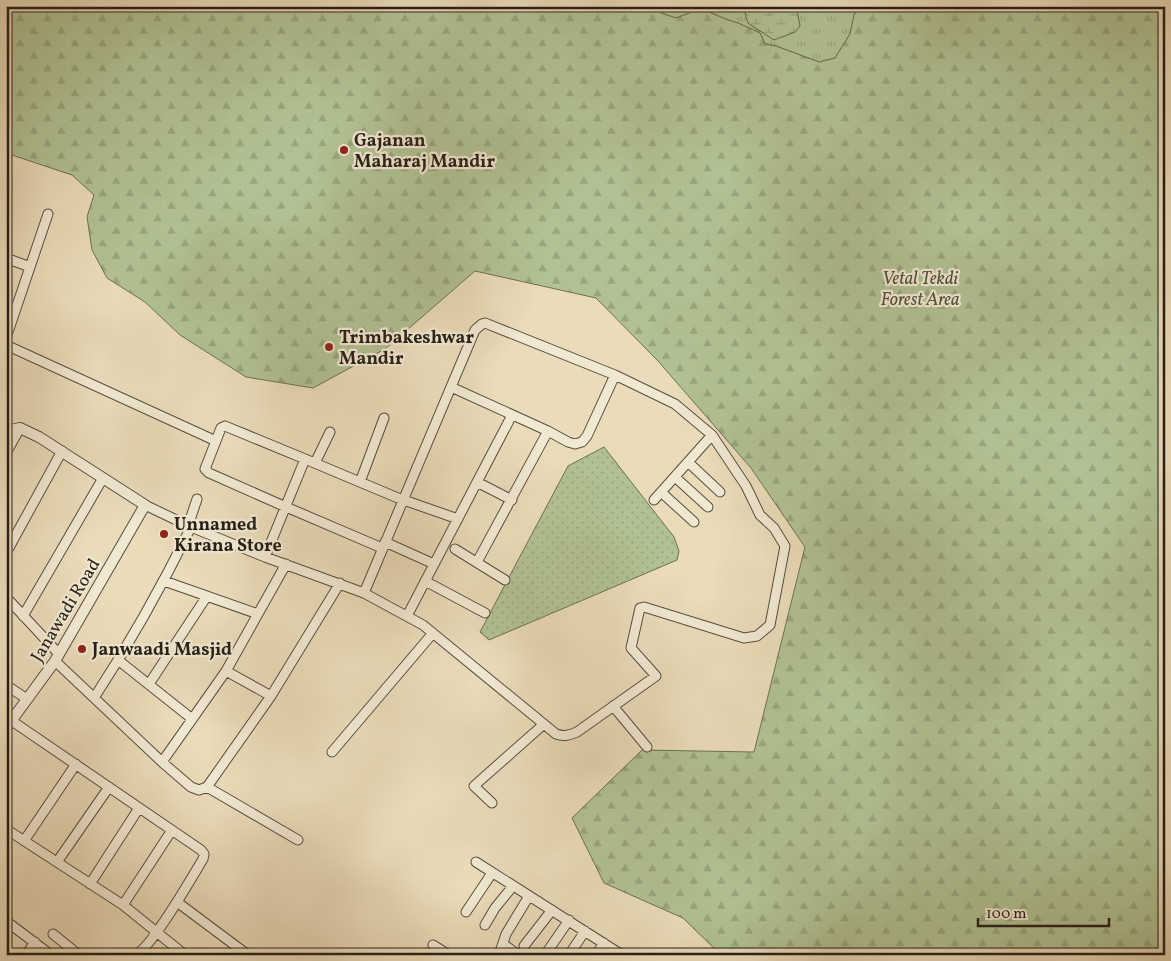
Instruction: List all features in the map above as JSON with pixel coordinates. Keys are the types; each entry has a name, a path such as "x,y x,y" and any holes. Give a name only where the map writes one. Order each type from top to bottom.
{"street":[{"path":"6,338 48,214"},
{"path":"6,258 30,267"},
{"path":"6,431 20,428 39,437 145,504 189,527 265,557 340,583 364,593 407,616 434,633 556,734 566,736 577,732 656,676 631,648 640,608 644,607 744,638 757,636 770,625 785,546 774,528 760,515 746,486 712,435 675,404 615,375 482,324 475,330 364,593"},
{"path":"6,345 216,441"},
{"path":"451,388 575,444 582,442 587,436 615,375"},
{"path":"407,616 512,415"},
{"path":"360,482 384,418"},
{"path":"434,564 286,508 209,473 205,469 221,428 225,426 404,500 458,519"},
{"path":"6,453 20,428"},
{"path":"476,562 512,500 548,431"},
{"path":"315,463 330,432"},
{"path":"654,500 712,435"},
{"path":"6,553 62,451"},
{"path":"265,557 305,459"},
{"path":"688,462 720,492"},
{"path":"675,477 708,507"},
{"path":"23,616 103,478"},
{"path":"477,482 512,500"},
{"path":"662,492 694,522"},
{"path":"94,698 164,581 189,527 197,499"},
{"name":"Janawadi Road","path":"9,724 57,658 145,504"},
{"path":"455,549 505,580"},
{"path":"162,762 191,718 226,671 286,564"},
{"path":"164,581 258,614"},
{"path":"425,581 486,613"},
{"path":"6,597 57,658 94,698 162,762 199,790 207,787 271,696 340,583"},
{"path":"149,684 207,596"},
{"path":"332,752 434,633"},
{"path":"118,660 191,718"},
{"path":"226,671 271,696"},
{"path":"6,685 27,699"},
{"path":"613,706 647,747"},
{"path":"9,724 76,764 204,854 203,859 177,902 140,953 135,955"},
{"path":"492,804 474,786 544,724"},
{"path":"24,841 76,764"},
{"path":"57,862 109,787"},
{"path":"207,787 298,840"},
{"path":"90,884 139,808"},
{"path":"6,829 123,905 185,955"},
{"path":"123,905 172,830"},
{"path":"476,862 622,955"},
{"path":"466,912 492,873"},
{"path":"485,925 495,908 513,886"},
{"path":"499,955 506,934 529,896"},
{"path":"177,902 248,955"},
{"path":"524,946 552,910"},
{"path":"545,955 569,920"},
{"path":"6,921 51,955"},
{"path":"569,955 585,931"},
{"path":"53,934 79,955"},
{"path":"26,955 35,942"},
{"path":"596,955 604,943"},
{"path":"502,944 518,955"},
{"path":"433,945 449,955"}],"green space":[{"name":"Vetal Tekdi Forest Area","path":"6,6 651,6 661,13 676,18 692,12 709,12 760,33 765,44 776,46 819,62 835,58 850,34 854,15 860,6 1165,6 1165,955 721,955 683,918 604,883 572,818 642,750 754,752 805,547 751,468 658,361 596,298 475,271 385,349 313,388 246,377 180,335 145,302 107,278 92,250 87,217 94,195 72,175 6,153"},
{"path":"651,6 743,6 748,23 759,31 779,38 795,32 800,26 796,6 860,6 854,15 850,34 835,58 819,62 776,46 765,44 760,33 709,12 692,12 676,18 661,13"},
{"path":"743,6 796,6 800,26 795,32 774,40 748,23"},
{"path":"604,447 674,537 679,551 677,560 489,640 480,632 568,466"}],"place":[{"name":"Gajanan Maharaj Mandir","path":"344,150"},
{"name":"Trimbakeshwar Mandir","path":"329,347"},
{"name":"Unnamed Kirana Store","path":"164,534"},
{"name":"Janwaadi Masjid","path":"82,649"}]}
